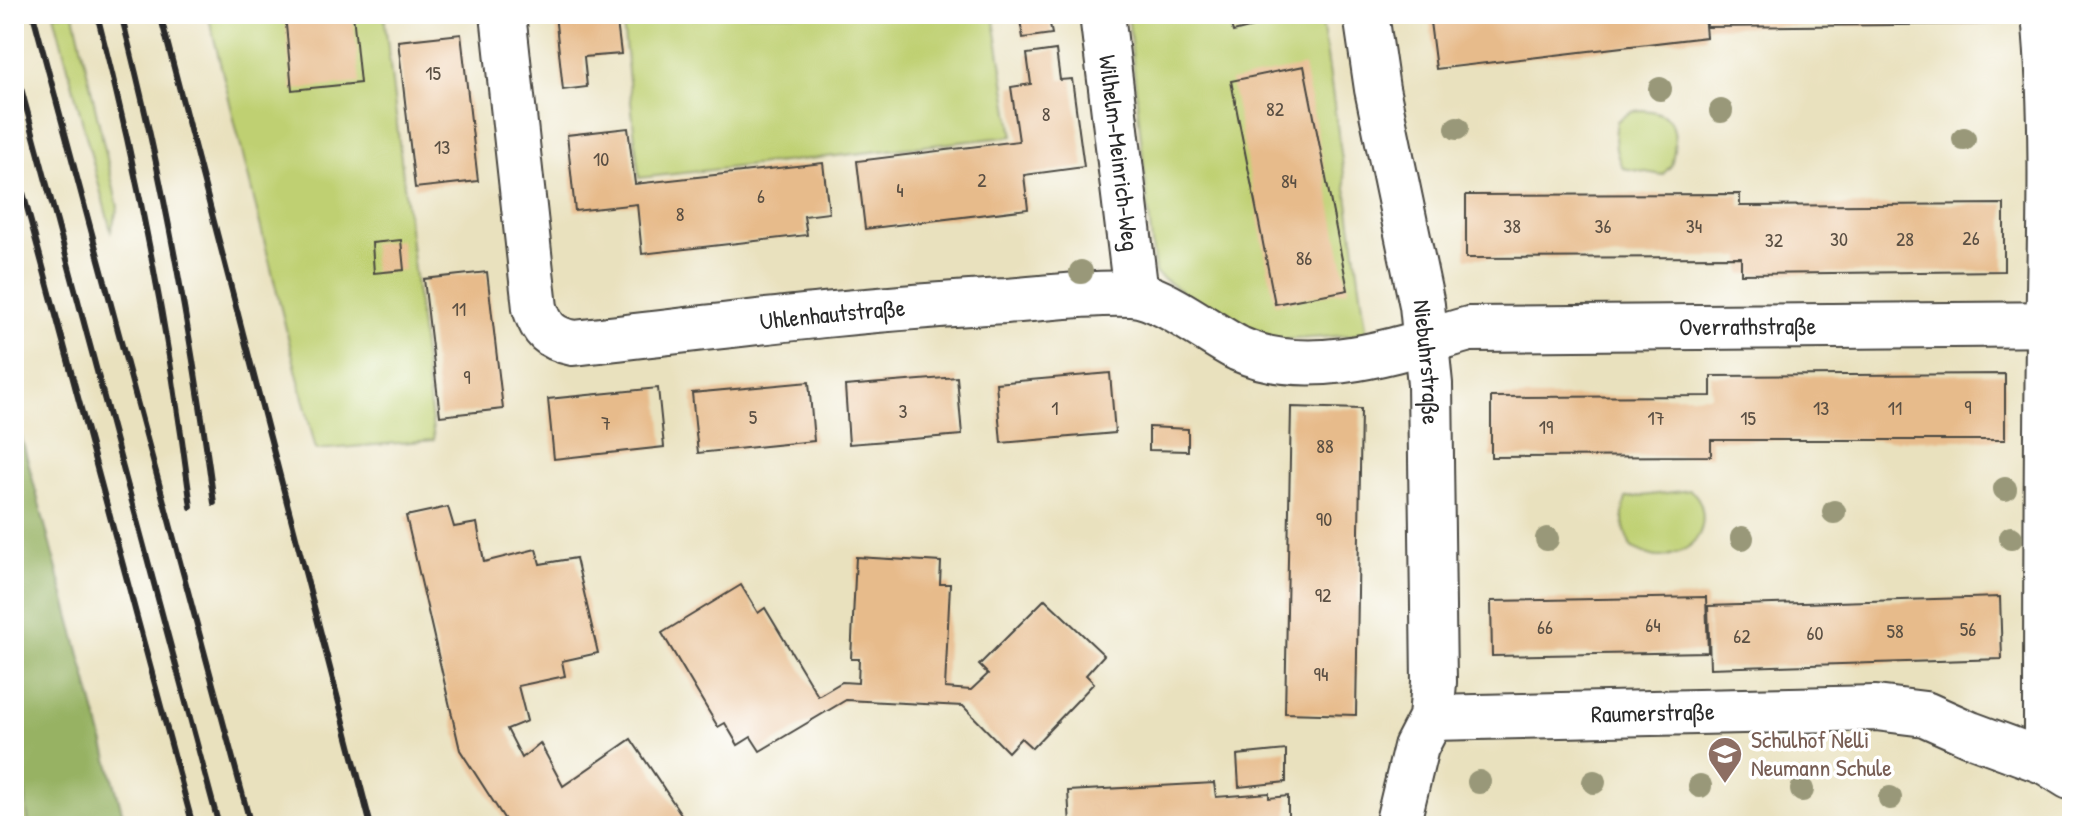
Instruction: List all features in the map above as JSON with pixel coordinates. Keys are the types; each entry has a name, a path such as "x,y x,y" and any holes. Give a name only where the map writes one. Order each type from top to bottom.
{"street":[{"name":"Uhlenhautstraße","path":"503,14 535,308 546,333 556,340 573,343 930,305 1136,294 1181,314 1238,348 1272,361 1292,363 1377,356 1425,342"},
{"name":"Wilhelm-Meinrich-Weg","path":"1102,14 1136,294"},
{"name":"Niebuhrstraße","path":"1366,14 1377,89 1422,305 1430,384 1434,682 1431,718"},
{"path":"2044,14 2049,64 2051,200 2060,324 2059,770"},
{"name":"Overrathstraße","path":"1425,342 1469,329 2060,324"},
{"name":"Raumerstraße","path":"1431,718 1876,708 1925,714 2059,770"},
{"path":"1397,826 1416,747 1431,718"}],"green space":[{"path":"54,14 74,14 118,207 111,231"},
{"path":"208,14 384,14 434,440 316,450"},
{"path":"622,14 993,14 1013,136 639,178"},
{"path":"1128,14 1321,14 1367,334 1254,342 1155,273"},
{"path":"1641,110 1663,115 1673,127 1675,145 1671,166 1662,175 1623,168 1616,151 1617,121 1630,112"},
{"path":"14,410 126,826 29,826 14,703"},
{"path":"1690,490 1699,500 1703,514 1699,535 1692,544 1680,552 1661,557 1631,547 1623,523 1626,498"},
{"path":"14,703 16,716 29,826 14,826"}],"building":[{"path":"285,14 353,14 360,83 292,90"},
{"path":"555,14 616,14 621,54 584,57 587,87 563,90"},
{"path":"1019,14 1048,14 1052,34 1023,38"},
{"path":"1228,14 1292,14 1293,17 1233,32"},
{"path":"1429,14 1704,14 1706,37 1436,69"},
{"path":"1706,14 2000,14 2000,24 1707,27"},
{"path":"461,34 478,181 415,188 398,41"},
{"path":"1056,50 1060,80 1072,79 1084,167 1024,175 1028,209 865,229 857,161 1019,141 1011,87 1031,84 1027,54"},
{"path":"1304,66 1348,290 1275,304 1231,81"},
{"path":"628,128 635,184 823,163 829,213 804,216 807,235 642,254 637,204 575,211 567,135"},
{"path":"1740,194 1740,206 2004,204 2004,271 1741,274 1741,257 1466,258 1466,195"},
{"path":"401,240 404,270 374,273 372,243"},
{"path":"487,272 503,409 440,416 424,279"},
{"path":"1110,373 1115,433 1001,443 996,383"},
{"path":"2005,374 2005,440 1711,440 1711,456 1491,457 1491,397 1711,396 1711,376"},
{"path":"957,377 962,435 849,444 845,386"},
{"path":"809,382 814,441 698,453 692,393"},
{"path":"658,388 664,447 554,459 548,399"},
{"path":"1291,407 1361,409 1356,715 1285,713"},
{"path":"1149,427 1188,429 1188,451 1149,450"},
{"path":"448,507 454,527 477,523 484,562 536,549 540,564 576,558 598,653 562,661 565,676 518,686 527,721 507,729 522,758 540,743 563,786 631,739 685,820 677,826 509,826 460,750 406,516"},
{"path":"856,557 941,562 940,584 950,584 945,688 971,690 988,674 979,665 1045,599 1104,655 1086,675 1094,683 1032,748 1021,738 1008,752 963,706 846,700 760,751 751,737 738,745 725,723 718,727 662,633 741,585 758,613 765,608 818,696 842,682 858,683 859,659 851,659"},
{"path":"1706,597 1708,652 1492,656 1491,601"},
{"path":"2000,597 2002,659 1710,668 1708,606"},
{"path":"1286,750 1286,782 1239,787 1237,755"},
{"path":"1214,783 1216,797 1269,793 1269,798 1288,796 1288,826 1070,826 1068,791"}],"railway":[{"path":"33,14 251,826"},
{"path":"97,14 152,259 191,507"},
{"path":"121,14 175,257 214,503"},
{"path":"160,14 371,826"},
{"path":"14,62 219,826"},
{"path":"14,159 193,826"}],"place":[{"name":"Schulhof Nelli Neumann Schule","path":"1725,785"}]}
